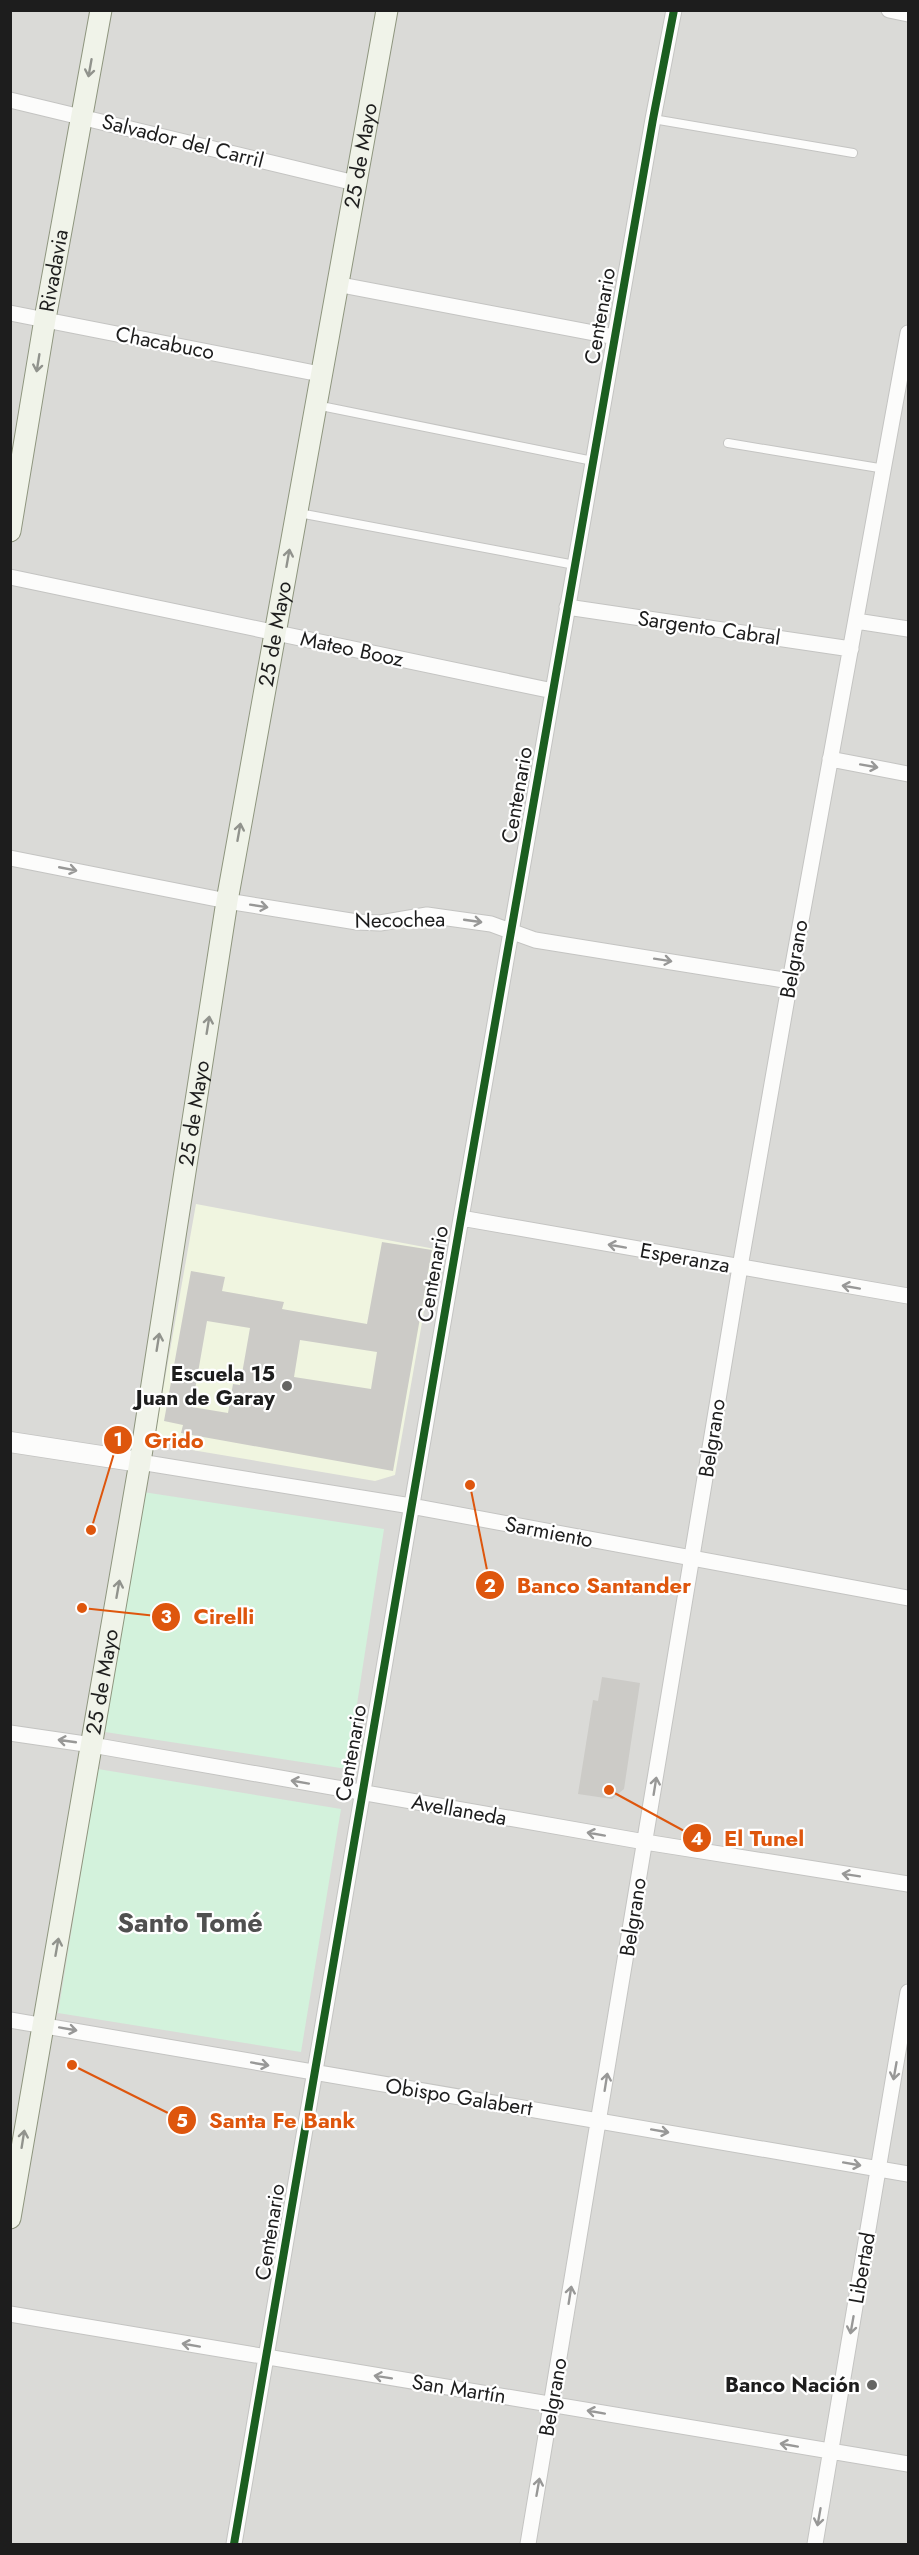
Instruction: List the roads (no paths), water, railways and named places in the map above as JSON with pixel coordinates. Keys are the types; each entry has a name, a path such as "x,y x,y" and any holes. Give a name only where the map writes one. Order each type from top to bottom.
{"main road":[{"name":"Rivadavia","path":"10,531 45,319 101,10"},
{"name":"25 de Mayo","path":"10,2218 140,1462 227,901 387,10"}],"street":[{"name":"Centenario","path":"234,2544 268,2358 314,2073 567,607 674,10"},
{"path":"889,10 909,14"},
{"name":"Salvador del Carril","path":"10,100 355,183"},
{"path":"336,284 615,337"},
{"name":"Chacabuco","path":"10,312 320,374"},
{"name":"Belgrano","path":"528,2544 740,1267 830,759 909,333"},
{"name":"Mateo Booz","path":"10,577 553,691"},
{"name":"Sargento Cabral","path":"567,607 850,649"},
{"path":"856,621 909,629"},
{"path":"830,759 909,774"},
{"name":"Necochea","path":"10,858 227,901 357,922 380,923 427,915 491,924 535,940 790,981"},
{"name":"Esperanza","path":"461,1218 909,1296"},
{"name":"Sarmiento","path":"10,1442 411,1506 909,1598"},
{"name":"Avellaneda","path":"10,1733 92,1745 645,1842 909,1884"},
{"name":"Libertad","path":"815,2544 909,1992"},
{"name":"Obispo Galabert","path":"10,2020 909,2174"},
{"name":"San Martín","path":"10,2314 909,2464"}],"lane":[{"path":"653,119 853,153"},
{"path":"315,405 593,461"},
{"path":"728,443 885,469"},
{"path":"296,512 575,565"}],"place":[{"name":"Escuela 15 Juan de Garay","path":"287,1386"},
{"name":"Banco Santander","path":"470,1485"},
{"name":"Grido","path":"91,1530"},
{"name":"Cirelli","path":"82,1608"},
{"name":"El Tunel","path":"609,1790"},
{"name":"Santa Fe Bank","path":"72,2065"},
{"name":"Banco Nación","path":"872,2385"}],"district":[{"name":"Santo Tomé","path":"190,1923"}]}
